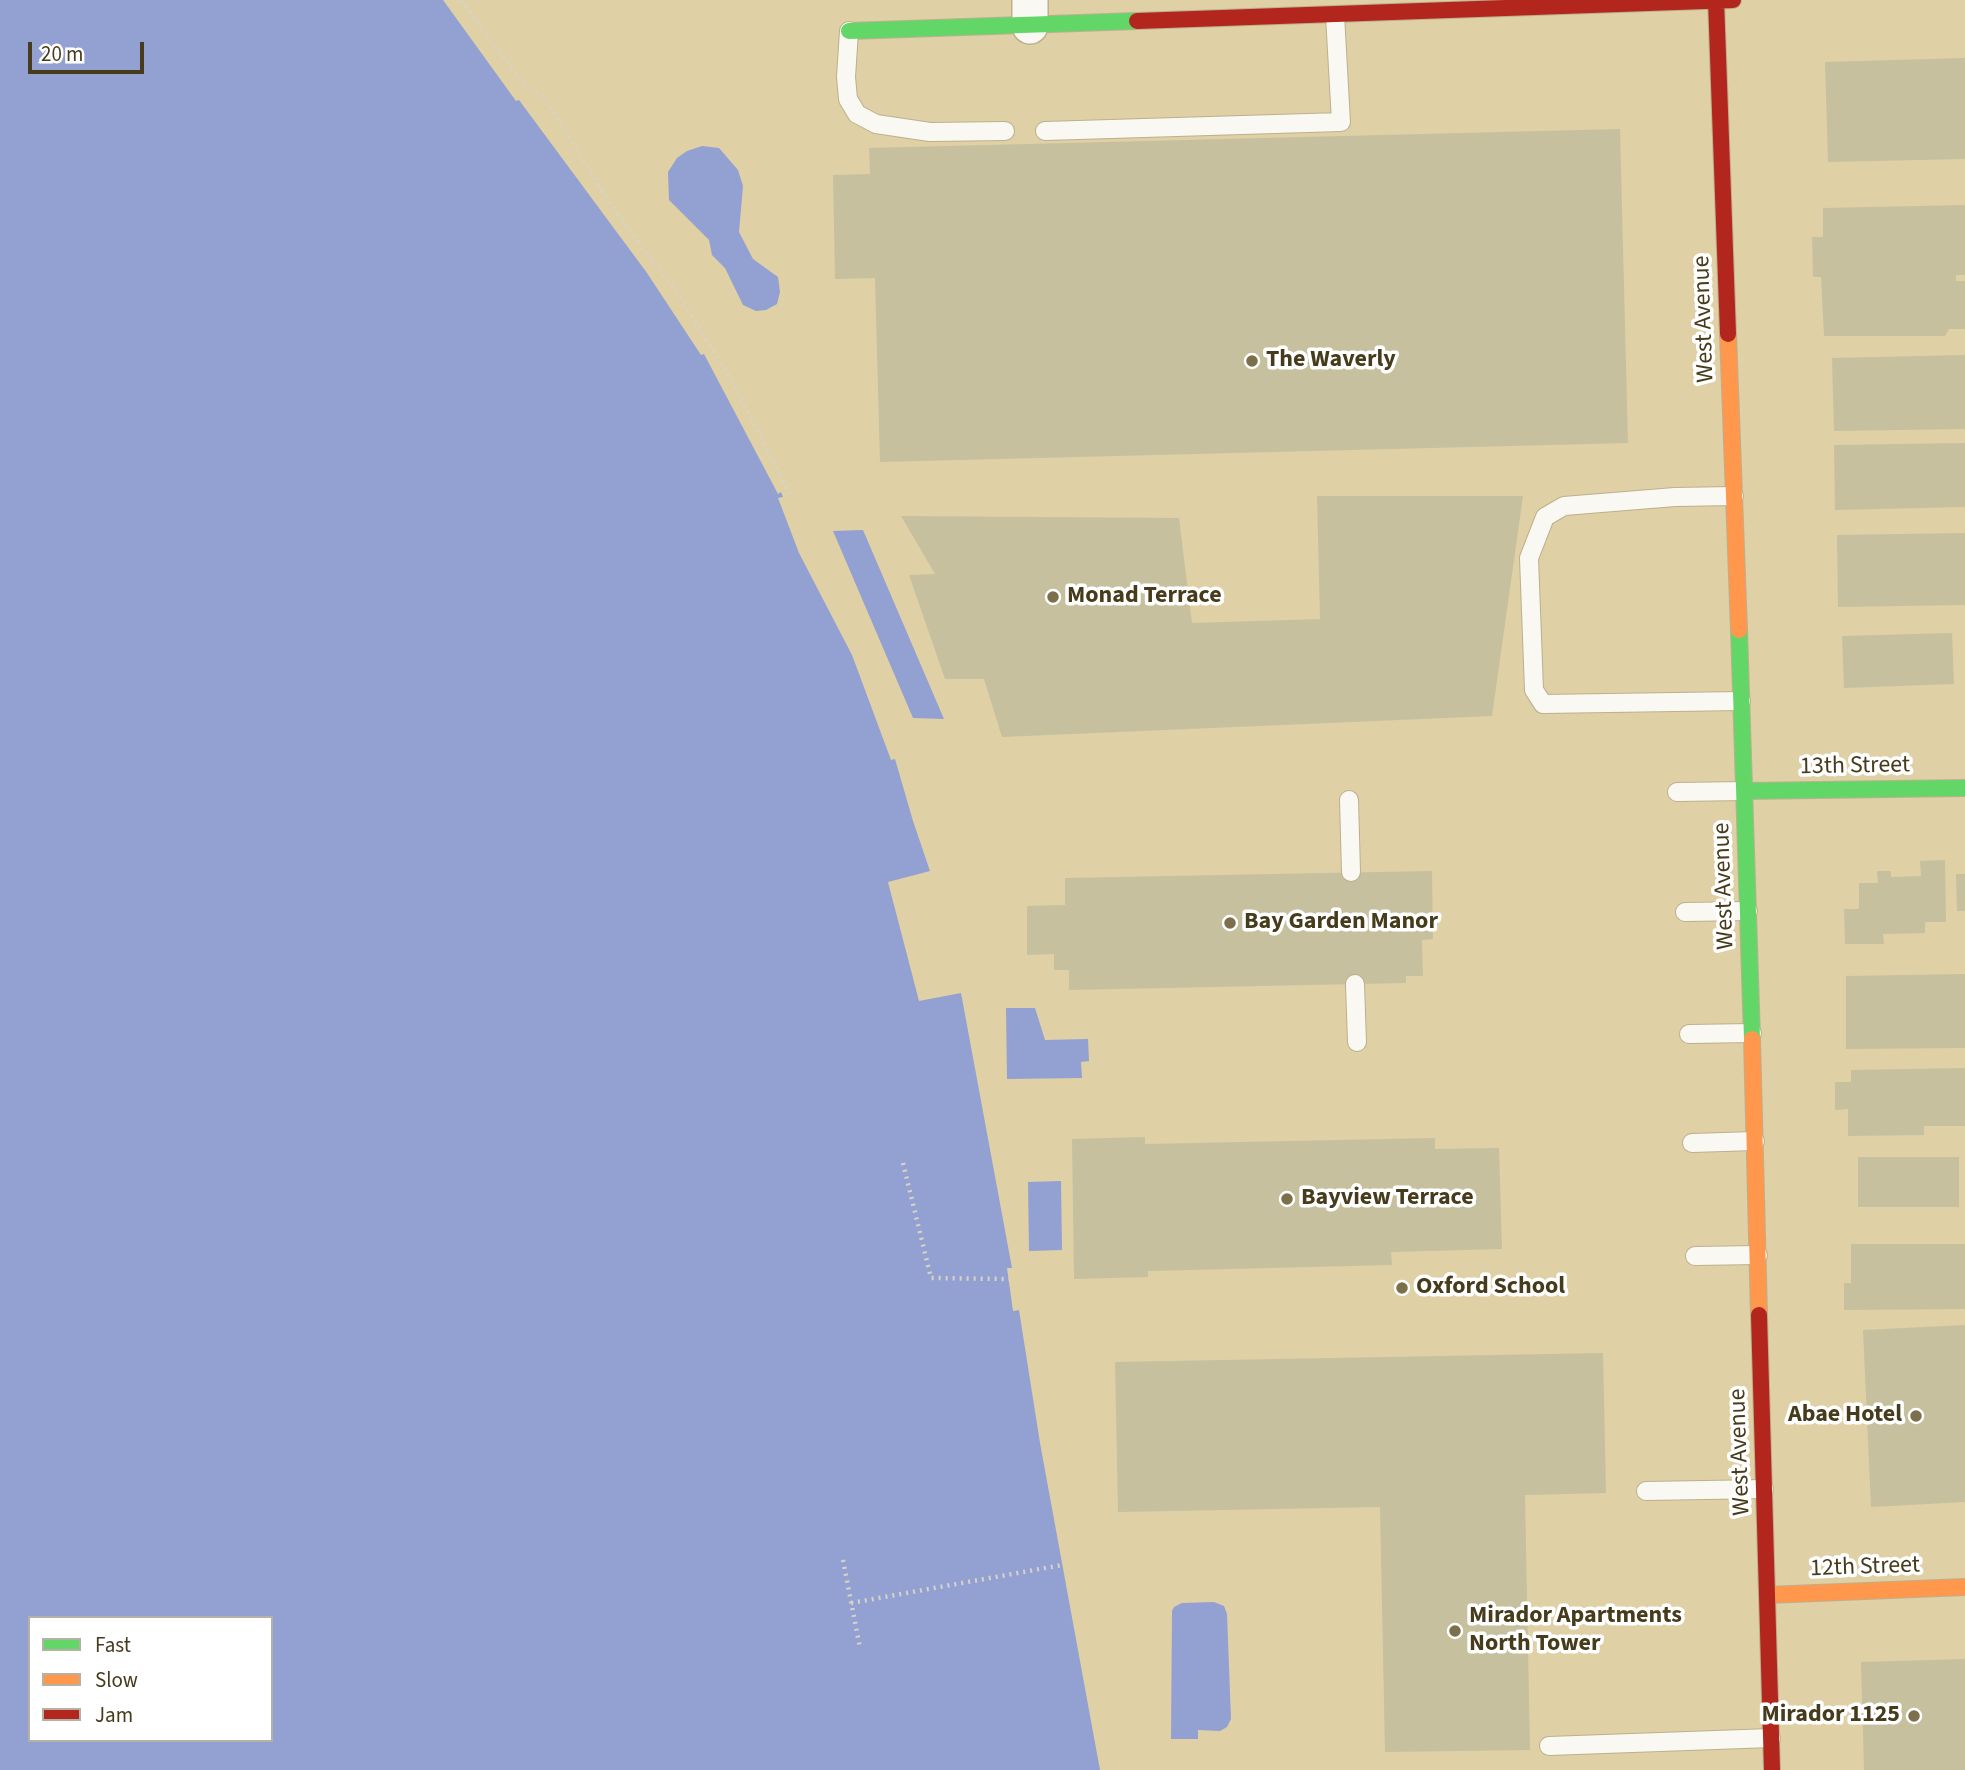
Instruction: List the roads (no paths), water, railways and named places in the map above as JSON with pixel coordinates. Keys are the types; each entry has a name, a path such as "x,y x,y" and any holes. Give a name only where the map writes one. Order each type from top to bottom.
{"street":[{"name":"West Avenue","path":"1716,0 1745,791 1772,1770"},
{"path":"849,31 1030,13 1335,15 1733,0"},
{"name":"13th Street","path":"1745,791 1965,788"},
{"name":"12th Street","path":"1767,1595 1965,1587"}],"lane":[{"path":"1045,131 1341,129 1335,15"},
{"path":"849,31 846,77 848,99 857,114 876,124 930,132 1005,131"},
{"path":"1734,496 1675,497 1564,506 1545,517 1529,558 1534,690 1543,704 1741,701"},
{"path":"1677,792 1745,791"},
{"path":"1349,800 1351,872"},
{"path":"1685,912 1748,911"},
{"path":"1355,984 1357,1042"},
{"path":"1689,1034 1752,1033"},
{"path":"1692,1143 1755,1142"},
{"path":"1695,1256 1758,1255"},
{"path":"1646,1491 1765,1489"},
{"path":"1549,1746 1771,1738"}],"water":[{"path":"0,0 443,0 647,273 701,355 704,354 778,494 781,492 783,497 778,498 799,553 852,655 891,760 895,759 930,871 888,882 919,1001 961,993 1012,1268 1007,1268 1013,1311 1019,1310 1040,1443 1100,1770 0,1770"},
{"path":"702,146 719,148 738,170 743,186 739,232 753,259 778,277 780,292 777,304 766,310 756,311 743,305 725,268 712,255 709,240 669,200 668,172 677,158"},
{"path":"863,530 944,719 913,718 833,531"},
{"path":"1006,1008 1035,1008 1045,1040 1088,1039 1089,1061 1081,1062 1082,1078 1007,1079"},
{"path":"1061,1181 1062,1250 1029,1251 1028,1182"},
{"path":"1214,1602 1224,1606 1227,1614 1231,1719 1227,1727 1220,1731 1198,1730 1198,1739 1171,1739 1172,1611 1182,1603"}],"place":[{"name":"The Waverly","path":"1252,361"},
{"name":"Monad Terrace","path":"1053,597"},
{"name":"Bay Garden Manor","path":"1230,923"},
{"name":"Bayview Terrace","path":"1287,1199"},
{"name":"Oxford School","path":"1402,1288"},
{"name":"Abae Hotel","path":"1916,1416"},
{"name":"Mirador Apartments North Tower","path":"1455,1631"},
{"name":"Mirador 1125","path":"1914,1716"}]}
